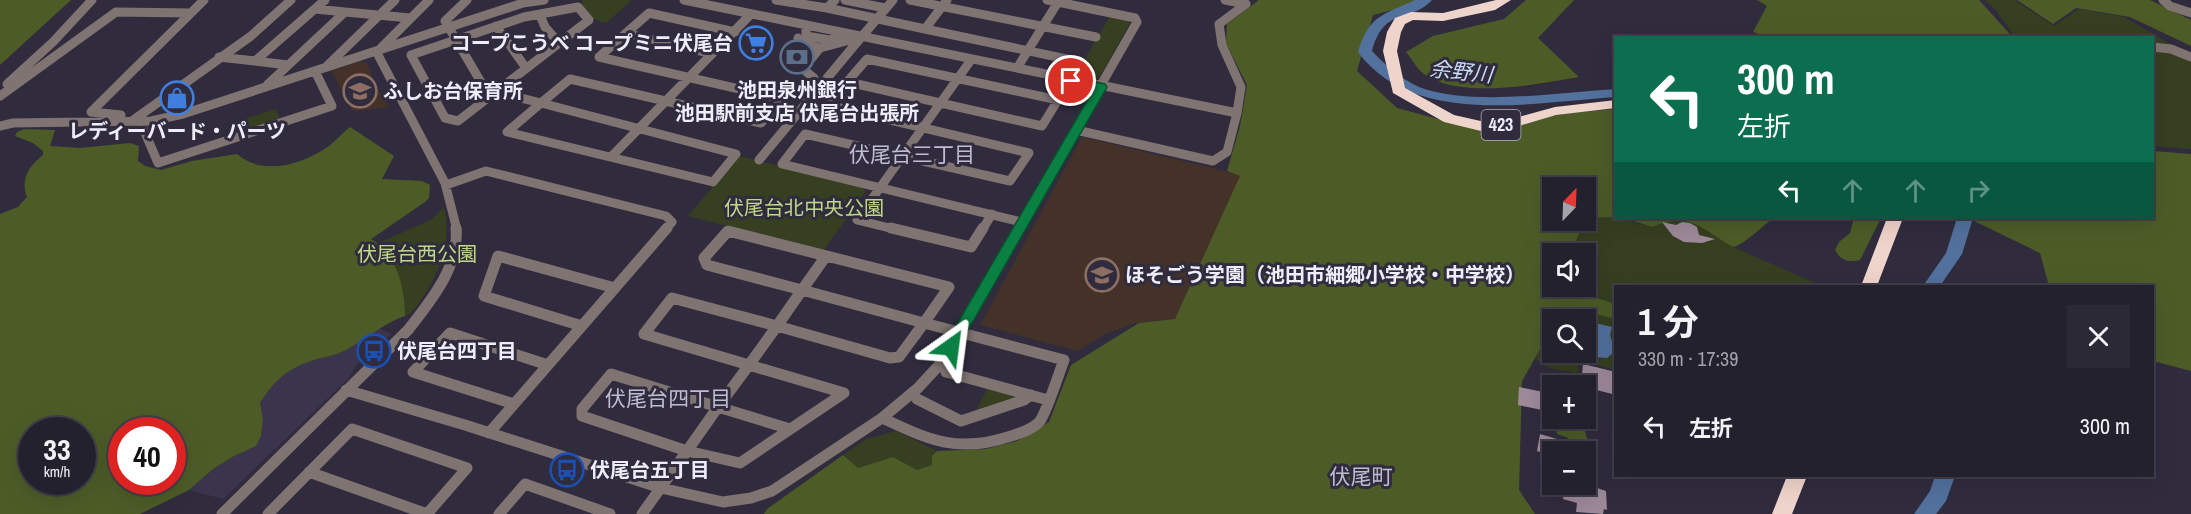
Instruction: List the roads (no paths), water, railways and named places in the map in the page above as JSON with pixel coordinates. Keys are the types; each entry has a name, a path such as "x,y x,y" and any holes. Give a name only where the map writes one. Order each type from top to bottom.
{"highway":[{"name":"423","path":"1505,0 1496,6 1443,17 1411,16 1400,21 1394,32 1390,51 1395,86 1398,90 1449,119 1485,126 1512,123 1555,111 1614,104"},
{"path":"1869,285 1895,219"},
{"path":"1782,514 1797,477"}],"street":[{"path":"0,89 53,42 92,0"},
{"path":"204,0 91,112 137,119 219,57 251,36 291,0"},
{"path":"255,61 325,0"},
{"path":"320,70 395,0"},
{"path":"376,51 429,0"},
{"path":"467,0 445,21 485,89 540,105 736,154 713,182 507,132 540,105 570,79 761,123 783,99 599,57 650,13 735,32"},
{"path":"495,12 506,0"},
{"path":"0,126 13,123 137,119 183,114 523,3 544,0"},
{"path":"684,0 806,25 806,36 830,40 856,37 1237,114"},
{"path":"776,0 1081,62"},
{"path":"827,9 835,0"},
{"path":"845,0 885,8"},
{"path":"759,160 856,37 893,0"},
{"path":"910,0 945,3 1096,37"},
{"path":"346,390 661,488 723,502 751,498 772,491 882,418 918,388 942,362 1137,22 1135,18 1047,0"},
{"path":"1225,0 1250,2"},
{"path":"2163,0 2170,6 2191,13"},
{"path":"1019,65 1059,1"},
{"path":"1076,130 1213,161 1227,152 1241,87 1222,45 1219,24 1250,2"},
{"path":"925,29 945,3"},
{"path":"578,7 589,20 458,121 445,118 411,55 496,26 578,7"},
{"path":"315,9 410,18"},
{"path":"0,96 116,12 190,13"},
{"path":"264,87 345,12"},
{"path":"612,157 751,14"},
{"path":"540,15 545,27 559,43"},
{"path":"496,26 526,68"},
{"path":"626,33 712,54"},
{"path":"798,38 800,44 820,48 856,37"},
{"path":"2154,46 2170,49 2191,57"},
{"path":"809,99 799,96 814,78 803,69 820,48"},
{"path":"224,514 408,330 425,309 450,266 457,237 452,204 446,184 376,51"},
{"path":"219,57 288,65"},
{"path":"848,82 1042,126 1058,100 867,59 827,105 1029,153 1010,181 805,134 782,164 1022,222"},
{"path":"971,60 858,220 971,247 992,214"},
{"path":"137,119 158,163 188,155 332,106 320,70"},
{"path":"446,184 486,171 666,216 672,222 489,433"},
{"path":"790,429 611,374 582,409 582,416 687,451 740,463 844,393 644,334 672,298 890,358 899,357 926,323 949,288 728,231 704,258 707,265 802,290 926,323 960,332 1064,360 1040,421 1034,427 987,443 938,442 882,418"},
{"path":"582,326 484,296 498,256 615,288"},
{"path":"642,514 826,256"},
{"path":"514,405 413,372 450,333 548,364"},
{"path":"946,372 1048,400"},
{"path":"916,399 961,421 1024,400 1030,395"},
{"path":"268,514 309,472 352,429 467,468 427,514 309,472"},
{"path":"499,514 525,484 610,514"}],"water":[{"path":"1596,323 1612,327 1610,335 1614,352 1607,358 1596,357"}],"waterway":[{"name":"余野川","path":"1426,0 1380,21 1370,34 1365,52 1384,71 1405,85 1421,92 1443,97 1492,100 1614,93"},
{"name":"余野川","path":"1932,285 1954,254 1965,219"},
{"name":"余野川","path":"1924,514 1939,495 1945,477"}],"place":[{"name":"コープこうべ コープミニ伏尾台","path":"756,43"},
{"name":"池田泉州銀行 池田駅前支店 伏尾台出張所","path":"797,57"},
{"name":"ふしお台保育所","path":"360,91"},
{"name":"レディーバード・パーツ","path":"177,98"},
{"name":"ほそごう学園（池田市細郷小学校・中学校）","path":"1102,275"},
{"name":"伏尾台四丁目","path":"374,351"},
{"name":"伏尾台五丁目","path":"567,470"}],"district":[{"name":"伏尾台三丁目","path":"912,155"},
{"name":"伏尾台四丁目","path":"668,399"},
{"name":"伏尾町","path":"1361,477"}],"park label":[{"name":"伏尾台北中央公園","path":"804,208"},
{"name":"伏尾台⻄公園","path":"417,254"}]}
